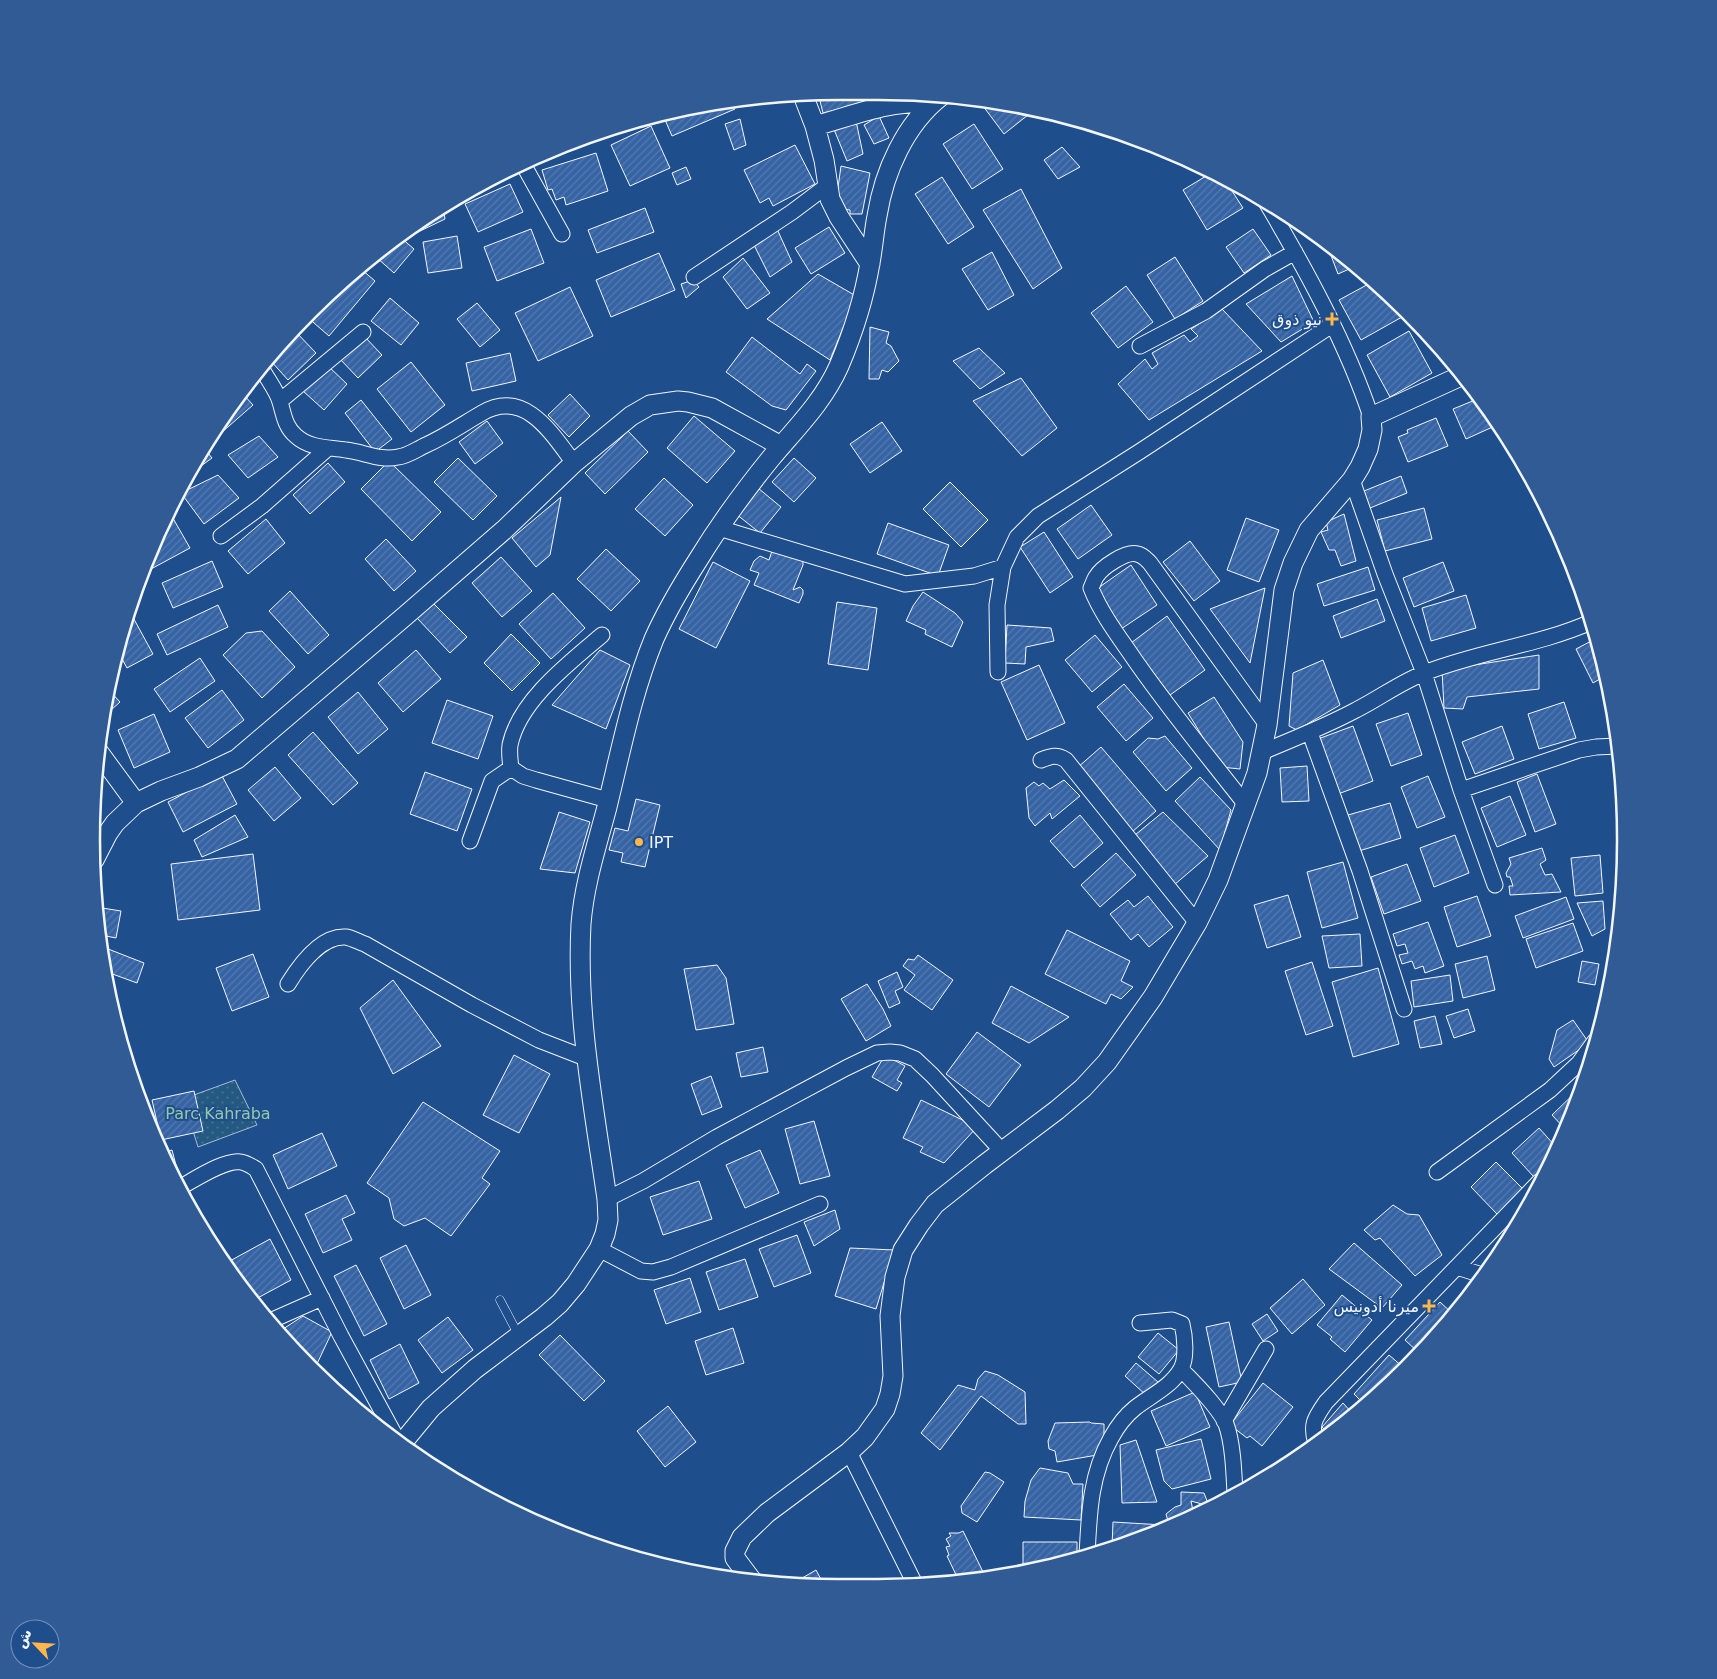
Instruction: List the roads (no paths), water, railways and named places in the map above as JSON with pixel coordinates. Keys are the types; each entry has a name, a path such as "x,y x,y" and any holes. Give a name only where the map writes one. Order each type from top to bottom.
{"street":[{"path":"805,101 824,160 830,199 839,217 870,264"},
{"path":"814,126 894,104 917,102"},
{"path":"406,1438 431,1408 475,1369 560,1304 599,1249 608,1220 607,1199 583,1023 582,921 589,874 635,693 655,637 687,578 753,480 816,406 832,379 854,328 870,264 885,181 904,141 918,119 934,103"},
{"path":"526,170 562,234"},
{"path":"694,277 828,186"},
{"path":"746,1573 735,1558 735,1551 742,1537 767,1513 849,1452 876,1424 885,1409 893,1376 891,1297 903,1250 919,1224 935,1204 1077,1093 1107,1062 1153,997 1197,923 1218,880 1257,773 1262,752 1267,725 1280,611 1290,572 1301,544 1309,530 1352,480 1360,467 1368,449 1372,430 1371,417 1359,381 1295,252 1274,216"},
{"path":"1140,346 1206,311 1265,268 1295,252"},
{"path":"998,672 998,605 1003,567 1017,536 1038,516 1332,325"},
{"path":"280,401 363,332"},
{"path":"265,375 280,401 288,427 306,443 384,459 401,457 444,437 482,413 497,407 515,407 530,413 545,425 574,463"},
{"path":"1371,417 1455,379"},
{"path":"100,848 111,828 136,804 161,791 199,777 237,759 504,530 574,463 631,416 650,405 678,401 712,408 780,446"},
{"path":"221,536 262,506 328,448"},
{"path":"1352,480 1385,574 1424,673 1461,790 1495,885"},
{"path":"719,528 905,584 974,576 1003,567"},
{"path":"1246,805 1154,689 1123,644 1093,594 1091,588 1096,576 1122,556 1136,553 1143,556 1150,563 1267,725"},
{"path":"1262,752 1310,733 1424,673 1464,658 1564,633 1585,625"},
{"path":"511,768 510,745 533,699 602,635"},
{"path":"1310,733 1360,871 1404,1009"},
{"path":"1461,790 1579,750 1611,746"},
{"path":"1041,760 1052,756 1060,756 1066,760 1197,923"},
{"path":"105,760 136,804"},
{"path":"511,768 523,776 608,800"},
{"path":"470,840 492,780 511,768"},
{"path":"288,984 298,968 328,940 346,937 365,944 472,1005 539,1040 588,1059"},
{"path":"607,1199 643,1181 717,1136 877,1053 900,1053 915,1059 1002,1151"},
{"path":"1437,1172 1550,1090 1585,1055"},
{"path":"186,1185 224,1165 234,1162 248,1164 256,1169 391,1427"},
{"path":"1314,1436 1312,1430 1315,1418 1326,1402 1525,1197"},
{"path":"599,1249 641,1271 654,1272 671,1267 820,1204"},
{"path":"1457,1267 1476,1272"},
{"path":"277,1318 322,1298"},
{"path":"1087,1548 1089,1513 1096,1469 1110,1438 1121,1422 1133,1410 1174,1379 1184,1362 1184,1332 1182,1324 1172,1320 1140,1323"},
{"path":"1224,1420 1266,1349"},
{"path":"1181,1369 1224,1420 1230,1442 1235,1486"},
{"path":"849,1452 912,1578"}],"lane":[{"path":"500,1300 519,1336"}],"place":[{"name":"نيو ذوق","path":"1332,319"},
{"name":"IPT","path":"639,842"},
{"name":"ميرنا أدونيس","path":"1429,1306"}],"park label":[{"name":"Parc Kahraba","path":"218,1113"}]}
